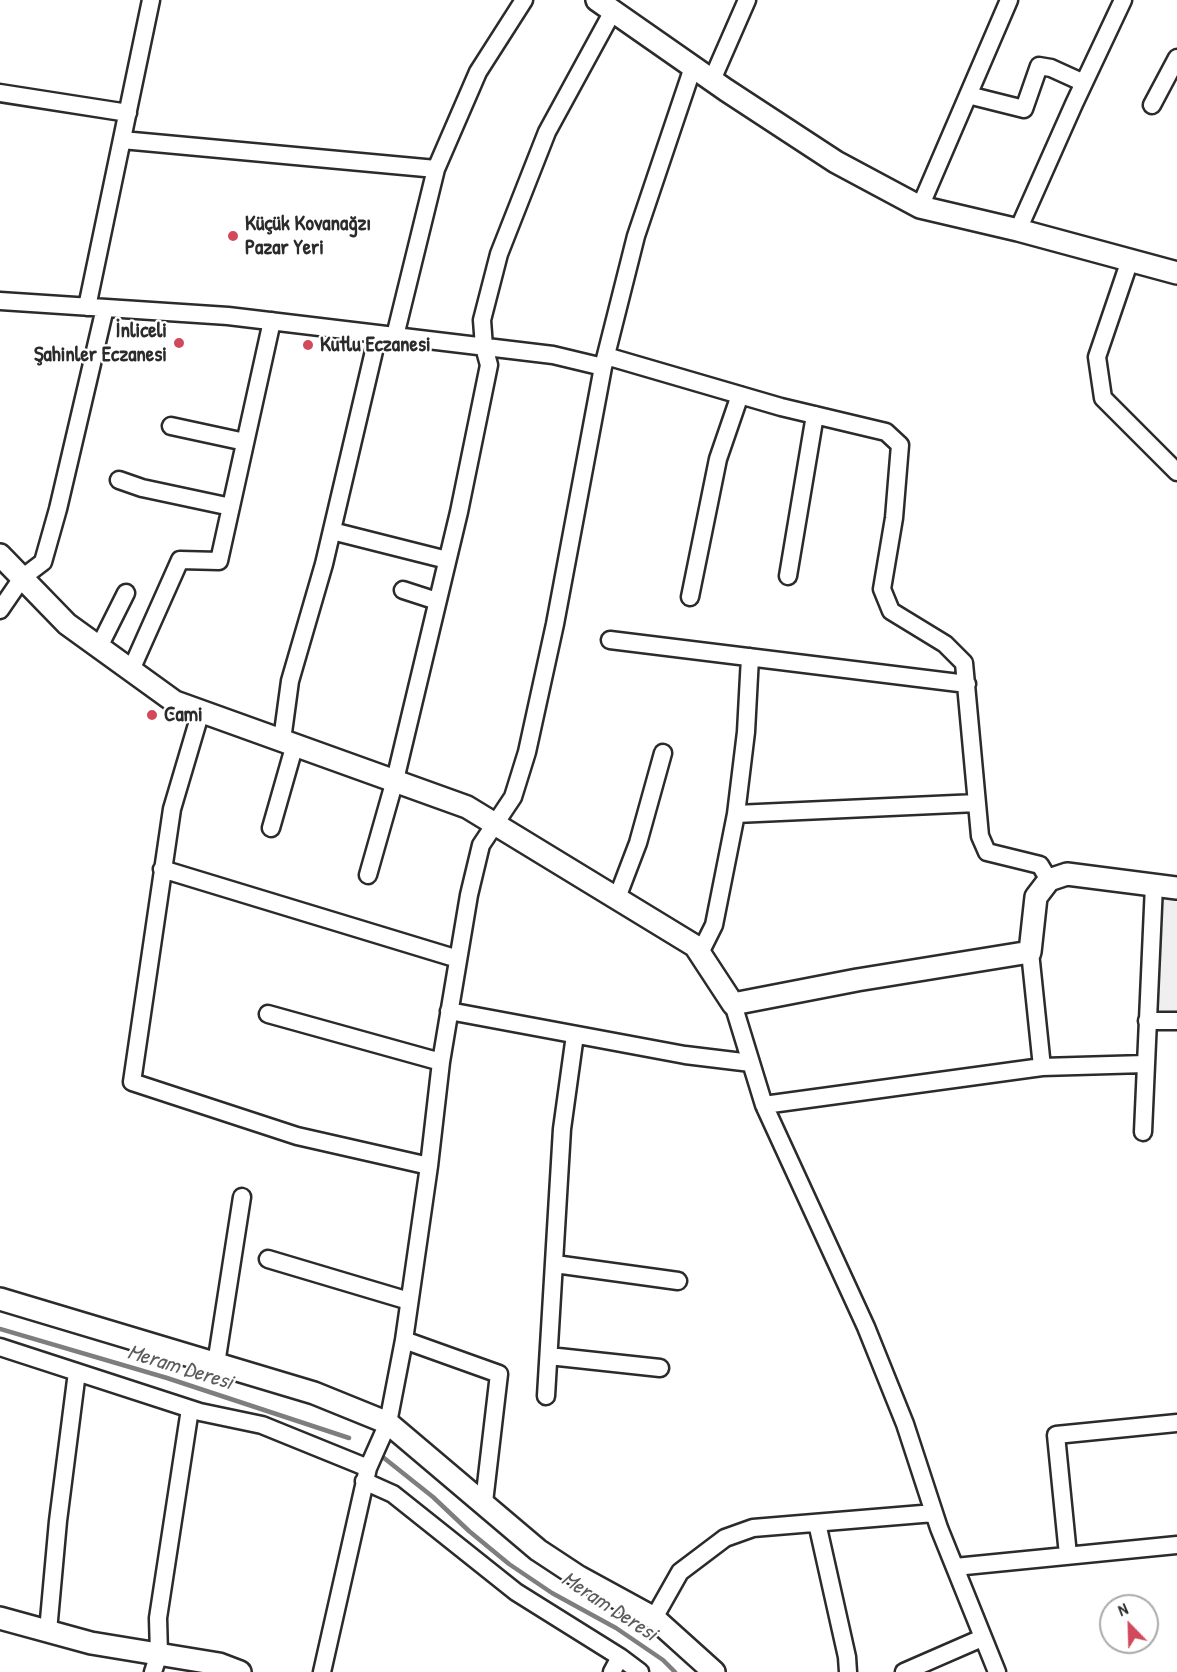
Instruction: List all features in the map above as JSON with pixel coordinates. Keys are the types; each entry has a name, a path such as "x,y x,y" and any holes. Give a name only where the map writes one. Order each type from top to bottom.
{"street":[{"path":"87,307 151,0"},
{"path":"271,828 288,742 290,681 436,169 478,72 524,0"},
{"path":"712,80 747,0"},
{"path":"920,207 1009,0"},
{"path":"1018,230 1123,0"},
{"path":"368,875 394,780 447,560 489,365 484,347 482,320 499,254 548,132 605,6 837,162 920,207 1018,230 1177,273"},
{"path":"1152,105 1177,58"},
{"path":"968,95 1024,109 1039,66 1051,68 1084,83"},
{"path":"322,1672 366,1474 388,1423 404,1340 429,1166 441,1062 469,895 482,845 494,823 513,797 527,752 555,624 605,361 636,236 693,67"},
{"path":"0,93 128,113"},
{"path":"122,140 436,169"},
{"path":"1130,260 1096,357 1103,398 1177,472"},
{"path":"0,302 228,316 605,361 886,432 900,445 894,518 882,589 891,610 945,644 964,663 980,836 987,852 1040,865 1049,880"},
{"path":"0,610 22,578 43,562 58,509 105,308"},
{"path":"130,670 180,560 219,561 272,321"},
{"path":"690,597 718,459 740,395"},
{"path":"788,576 815,415"},
{"path":"171,426 245,442"},
{"path":"119,480 142,488 231,507"},
{"path":"332,531 447,560"},
{"path":"0,555 67,624 175,702 467,807 695,946 733,1005 764,1105 866,1327 905,1424 934,1513 997,1672"},
{"path":"403,590 437,601"},
{"path":"99,647 126,593"},
{"path":"610,640 967,684"},
{"path":"700,953 714,925 736,814 746,732 750,657"},
{"path":"201,711 172,809 132,1082 297,1136 429,1166"},
{"path":"617,898 638,843 663,753"},
{"path":"736,814 977,803"},
{"path":"162,869 458,959"},
{"path":"1042,1067 1030,951 1036,897 1049,880 1067,874 1177,888"},
{"path":"1143,1132 1154,885"},
{"path":"733,1005 857,980 1030,951"},
{"path":"449,1011 685,1055 751,1063"},
{"path":"268,1014 441,1062"},
{"path":"1147,1021 1177,1021"},
{"path":"546,1396 562,1129 575,1035"},
{"path":"764,1105 1042,1067 1145,1064"},
{"path":"216,1364 242,1197"},
{"path":"268,1259 409,1301"},
{"path":"555,1264 678,1281"},
{"path":"0,1299 314,1393 388,1423 538,1550 570,1572 654,1618 714,1672"},
{"path":"404,1340 499,1374 484,1502"},
{"path":"0,1347 190,1408 262,1425 366,1474 516,1592 640,1672"},
{"path":"549,1356 660,1368"},
{"path":"48,1631 58,1521 77,1372"},
{"path":"156,1663 158,1618 190,1408"},
{"path":"1068,1555 1056,1435 1177,1422"},
{"path":"654,1618 680,1572 725,1538 753,1528 934,1513"},
{"path":"817,1522 847,1657 848,1672"},
{"path":"955,1567 1177,1545"},
{"path":"0,1618 156,1663 240,1672"},
{"path":"904,1672 982,1638"},
{"path":"612,1672 620,1657"}],"shaded area":[{"path":"1160,894 1177,896 1177,1011 1155,1010"}],"waterway":[{"name":"Meram Deresi","path":"0,1329 167,1378 349,1438"},
{"name":"Meram Deresi","path":"384,1458 433,1497 509,1564 552,1593 616,1628 663,1660 675,1672"}],"place":[{"name":"Küçük Kovanağzı Pazar Yeri","path":"233,236"},
{"name":"İnliceli Şahinler Eczanesi","path":"179,343"},
{"name":"Kutlu Eczanesi","path":"308,345"},
{"name":"Cami","path":"152,715"}]}
